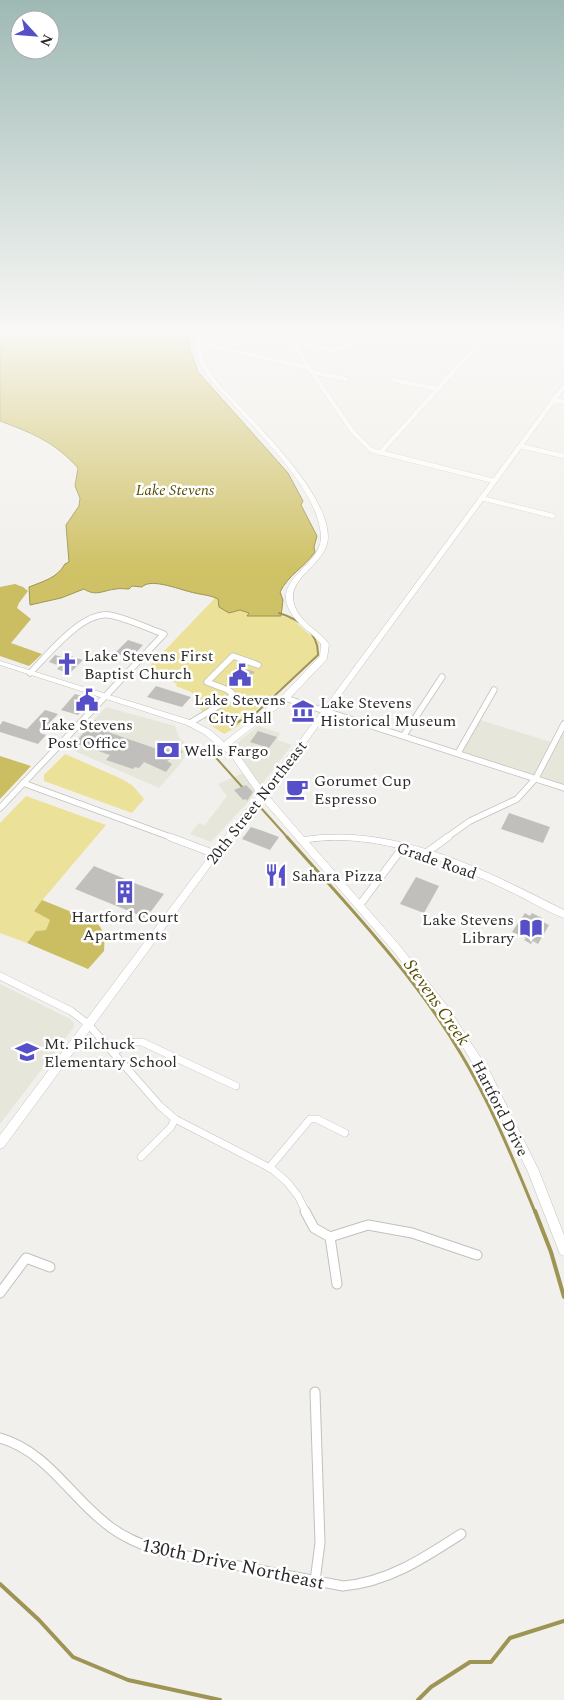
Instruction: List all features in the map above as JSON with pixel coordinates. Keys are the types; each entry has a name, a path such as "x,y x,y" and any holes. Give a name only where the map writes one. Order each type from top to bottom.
{"main road":[{"path":"0,663 190,723 225,745 285,698 324,658 326,650 321,638 294,613 290,599 294,583 322,551 324,543 323,530 312,499 294,474 242,412"},
{"name":"20th Street Northeast","path":"0,1144 215,854 328,710 545,412"},
{"name":"Hartford Drive","path":"225,745 234,754 259,800 302,840 397,949 465,1038 487,1077 533,1171 564,1250"},
{"name":"Grade Road","path":"302,840 340,836 426,853 468,869 563,912"}],"street":[{"path":"339,412 366,447 380,453 494,480"},
{"path":"380,453 417,412"},
{"path":"520,446 564,456"},
{"path":"481,498 553,516"},
{"path":"0,808 164,634 109,615 93,616 81,623 30,673"},
{"path":"190,723 228,700 233,694 228,690 207,682 232,656 258,665"},
{"path":"404,734 442,677"},
{"path":"458,753 494,690"},
{"path":"285,698 404,734 564,788"},
{"path":"426,853 470,821 517,799 536,778 564,724"},
{"path":"23,783 215,854"},
{"path":"359,906 403,847"},
{"path":"0,976 71,1011 88,1024 160,1106 174,1119 269,1168 287,1182 298,1196 314,1228 330,1237 368,1225 412,1233 478,1255"},
{"path":"114,1052 130,1042 142,1042 236,1086"},
{"path":"141,1157 170,1127 174,1119"},
{"path":"269,1168 310,1119 317,1119 346,1133"},
{"path":"330,1237 337,1284"},
{"path":"0,1293 26,1258 50,1267"},
{"path":"315,1392 320,1543 315,1581"},
{"name":"130th Drive Northeast","path":"0,1438 14,1442 32,1452 107,1525 127,1539 156,1550 343,1586 362,1586 384,1579 461,1534"}],"shaded area":[{"path":"15,584 28,591 17,608 31,619 11,643 42,654 29,666 0,656 0,587"},
{"path":"215,598 249,613 248,616 281,616 291,618 319,643 317,656 238,726 224,734 209,724 191,692 146,670"},
{"path":"106,707 175,726 179,738 190,747 181,763 159,788 68,748"},
{"path":"477,719 554,743 564,724 564,788 458,753"},
{"path":"258,726 280,733 277,740 292,745 249,801 211,842 190,834 199,823 205,825 227,796 218,784 250,770 236,748 237,743"},
{"path":"65,754 122,779 133,786 144,799 132,813 44,781 44,775"},
{"path":"0,756 31,766 0,799"},
{"path":"26,796 106,825 34,910 50,920 46,930 36,931 27,943 0,933 0,823"},
{"path":"42,900 94,921 100,927 104,938 104,951 88,969 27,943 36,931 46,930 50,920 34,911"},
{"name":"Mt. Pilchuck Elementary School","path":"0,984 70,1019 74,1023 74,1027 0,1124"}],"water":[{"name":"Lake Stevens","path":"0,412 234,412 288,473 303,501 301,505 317,536 314,547 315,552 288,580 280,592 283,600 281,616 247,616 249,613 240,610 229,613 219,607 218,599 152,583 142,587 132,586 129,589 96,593 84,589 61,598 30,605 29,587 54,576 69,562 66,525 79,506 80,498 75,486 78,468 52,445 0,421"}],"building":[{"path":"128,640 143,645 131,658 115,653"},
{"name":"Lake Stevens First Baptist Church","path":"55,655 68,659 71,656 83,660 69,674 57,669 60,666 49,662"},
{"name":"Lake Stevens City Hall","path":"238,666 255,672 242,685 226,679"},
{"path":"156,686 191,697 182,707 147,697"},
{"path":"75,694 92,699 78,715 61,710"},
{"path":"45,710 58,714 40,733 46,735 38,744 0,732 0,725 3,721 27,729"},
{"path":"95,720 107,724 102,730 160,750 171,743 183,752 167,761 172,764 166,772 144,762 139,768 135,767 133,769 106,760 110,755 75,743"},
{"path":"258,731 277,737 269,748 250,742"},
{"path":"246,785 253,792 247,801 246,799 243,800 234,790"},
{"path":"509,813 550,827 543,843 501,829"},
{"path":"251,827 279,837 270,850 242,839"},
{"name":"Hartford Court Apartments","path":"94,866 164,894 146,918 75,889"},
{"path":"416,877 439,886 424,913 400,904"},
{"name":"Lake Stevens Library","path":"525,913 530,916 532,913 542,918 541,921 549,925 538,944 533,941 531,944 524,940 526,938 512,932"}],"waterway":[{"name":"Stevens Creek","path":"234,724 256,713 318,655 315,640 311,633 300,623 279,613"},
{"name":"Stevens Creek","path":"213,745 210,751 244,789"},
{"name":"Stevens Creek","path":"261,808 288,838"},
{"name":"Stevens Creek","path":"287,837 379,941 423,996 443,1025 482,1092 535,1212"},
{"name":"Stevens Creek","path":"535,1211 551,1252 564,1297"},
{"path":"0,1584 39,1620 73,1657 128,1680 220,1700"},
{"path":"418,1700 431,1687 470,1662 491,1662 510,1638 564,1621"}],"place":[{"name":"Lake Stevens First Baptist Church","path":"67,664"},
{"name":"Lake Stevens City Hall","path":"240,675"},
{"name":"Lake Stevens Post Office","path":"87,700"},
{"name":"Lake Stevens Historical Museum","path":"303,711"},
{"name":"Wells Fargo","path":"168,750"},
{"name":"Gorumet Cup Espresso","path":"297,789"},
{"name":"Sahara Pizza","path":"276,875"},
{"name":"Hartford Court Apartments","path":"125,892"},
{"name":"Lake Stevens Library","path":"531,928"},
{"name":"Mt. Pilchuck Elementary School","path":"27,1052"}]}
